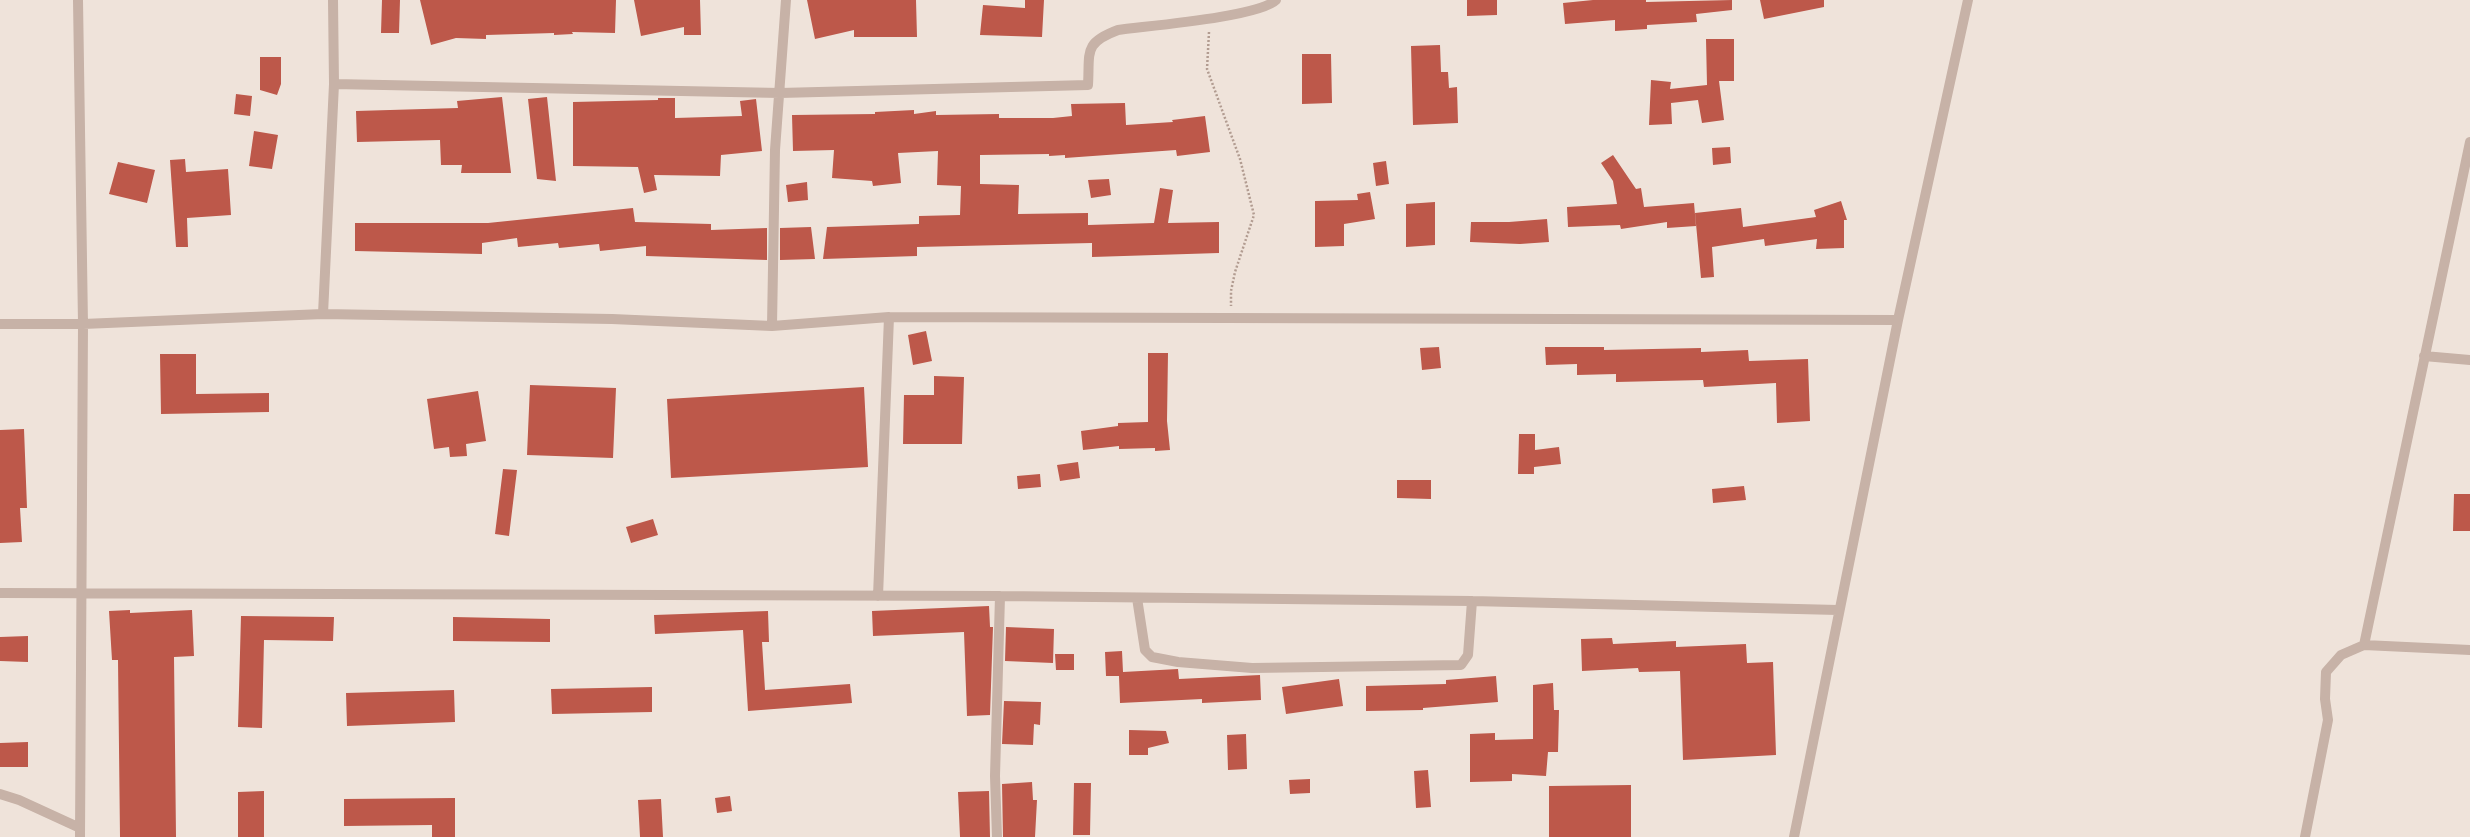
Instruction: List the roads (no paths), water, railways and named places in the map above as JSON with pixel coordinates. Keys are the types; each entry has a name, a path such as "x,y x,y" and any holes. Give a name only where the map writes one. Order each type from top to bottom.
{"street":[{"path":"0,794 19,800 80,833 80,593 83,324 78,0"},
{"path":"323,314 334,84 333,0"},
{"path":"772,326 775,150 786,0"},
{"path":"334,84 780,93 1088,85 1090,48 1099,38 1118,30 1209,19 1263,7 1276,0"},
{"path":"1794,837 1838,610 1898,320 1968,0"},
{"path":"2364,645 2470,142"},
{"path":"0,324 83,324 323,314 612,319 772,326 889,317 1898,320"},
{"path":"878,596 889,317"},
{"path":"2424,356 2470,360"},
{"path":"0,593 1000,596 1472,601 1838,610"},
{"path":"997,837 995,776 1000,596"},
{"path":"1137,598 1145,650 1152,657 1178,662 1252,668 1461,665 1468,655 1472,601"},
{"path":"2305,837 2328,720 2325,699 2326,672 2341,655 2364,645 2470,650"}]}
